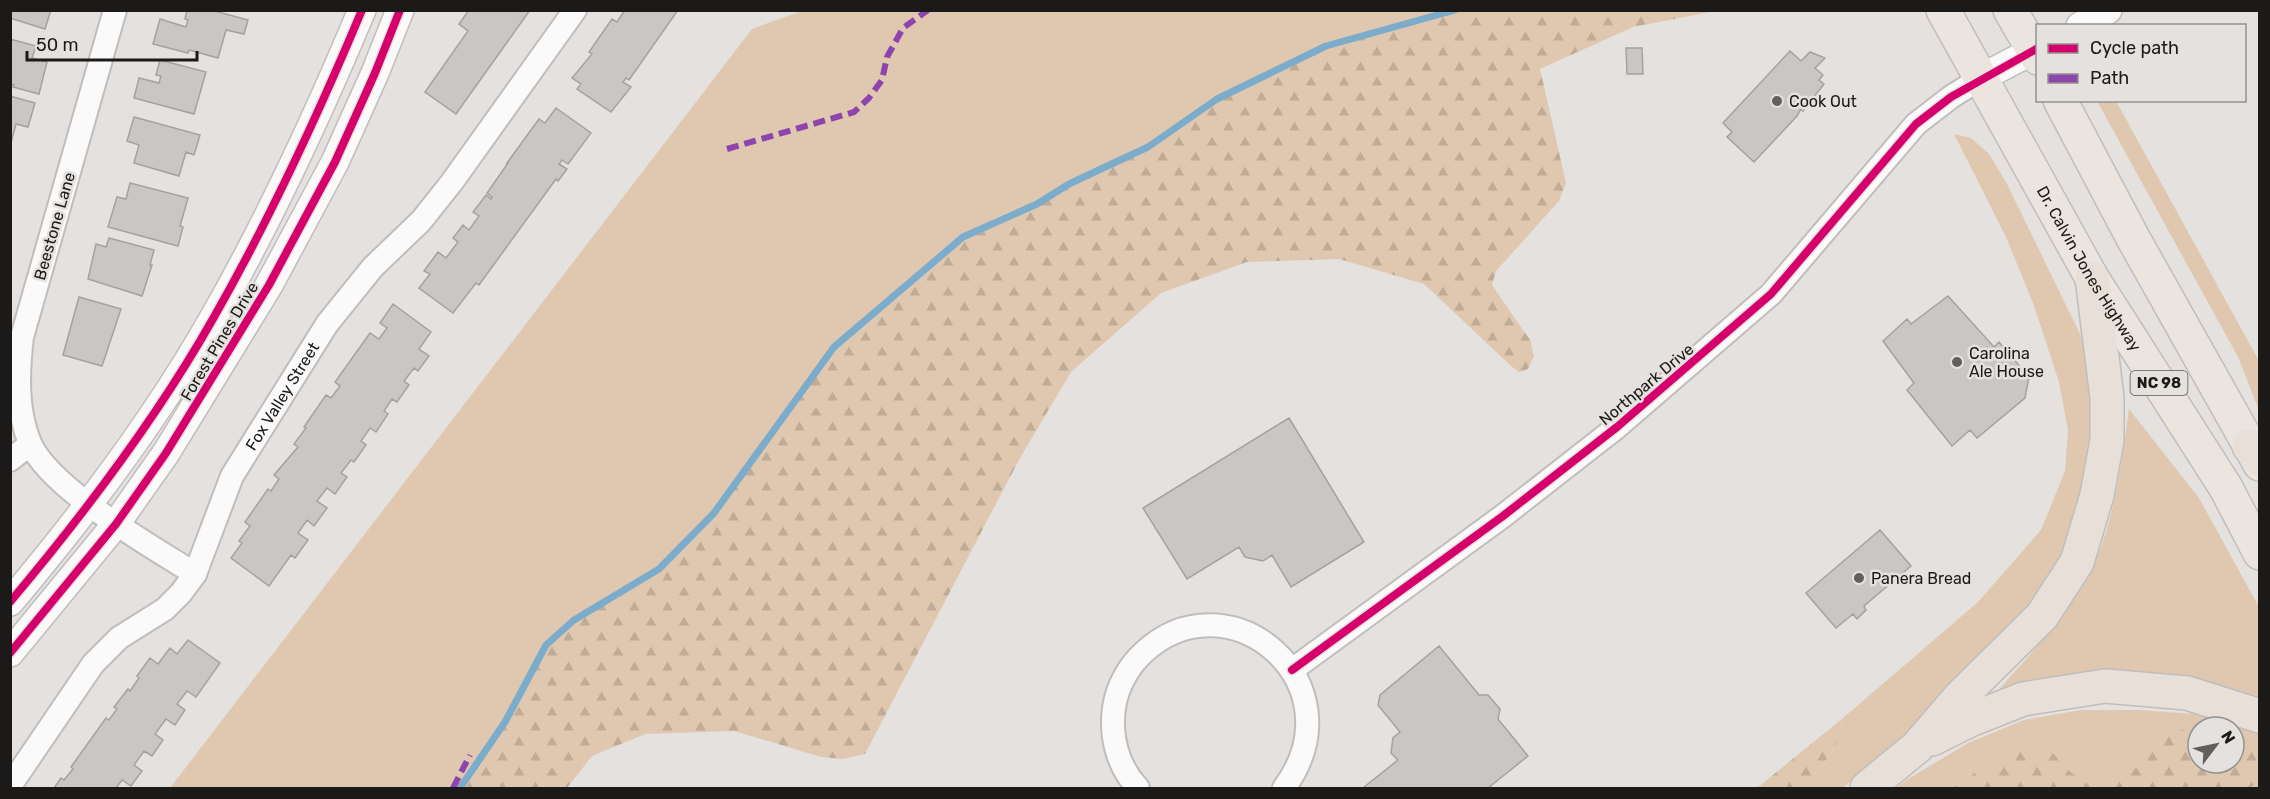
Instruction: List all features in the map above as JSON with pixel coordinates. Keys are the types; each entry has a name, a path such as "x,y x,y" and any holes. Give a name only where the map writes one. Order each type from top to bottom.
{"highway":[{"name":"Dr. Calvin Jones Highway","path":"1943,10 2092,278 2226,488 2259,553"},
{"path":"2010,10 2036,52"},
{"name":"NC 98","path":"2061,102 2133,238 2256,457"},
{"path":"1866,789 1917,747 1960,697 2042,616 2077,562 2097,495 2108,440 2107,397 2092,278"},
{"path":"1917,747 1971,720 2023,699 2105,686 2187,693 2259,716"}],"street":[{"name":"Beestone Lane","path":"115,10 22,338 19,364 21,410 30,444 52,473 116,524 195,573"},
{"name":"Forest Pines Drive","path":"10,602 146,425 213,319 273,208 362,10"},
{"name":"Forest Pines Drive","path":"10,653 116,524 166,453 269,285 335,162 400,10"},
{"name":"Fox Valley Street","path":"10,786 93,664 119,638 165,609 181,593 195,573 232,476 327,324 374,267 421,221 452,182 575,10"},
{"path":"2084,24 2108,10"},
{"path":"1981,78 2036,52"},
{"name":"Northpark Drive","path":"1292,670 1503,516 1617,427 1671,381 1771,294 1916,124 1951,97 1981,78"},
{"path":"10,460 30,444"},
{"path":"1138,789 1120,762 1114,741 1113,720 1116,698 1124,677 1136,659 1152,644 1192,627 1214,626 1235,629 1256,637 1274,650 1292,670 1300,685 1306,706 1308,728 1305,749 1284,789"}],"green space":[{"path":"804,10 1455,11 1326,46 1217,99 1148,147 1069,184 1037,204 834,347 714,513 659,569 574,620 460,788 170,788 752,29"},
{"path":"1455,10 1716,11 1633,27 1540,69 1566,183 1559,201 1496,271 1492,285 1530,340 1534,356 1528,369 1519,372 1511,366 1424,284 1339,259 1247,262 1161,293 1071,372 1020,458 865,754 843,759 821,757 734,731 645,734 592,756 567,788 460,788 505,722 546,645 574,620 659,569 714,513 834,347 963,237 1037,204 1069,184 1148,147 1217,99 1326,46"},
{"path":"2098,102 2117,102 2259,361 2259,410 2238,357"},
{"path":"1954,134 1971,138 1989,154 2007,184 2080,334 2091,378 2096,423 2085,513 2029,617 1942,703 1843,788 1802,788 1834,748 1843,718 1978,602 2041,530 2065,471 2068,430 2059,382 2033,303 2006,237"},
{"path":"2129,409 2199,498 2259,607 2259,696 2184,678 1995,694 2061,617 2084,584 2093,566 2101,548 2112,509"},
{"path":"2081,710 2140,710 2207,715 2186,715 2186,775 2246,775 2246,729 2259,734 2259,788 1896,788 1968,743 2024,720"},
{"path":"1843,718 1834,748 1802,788 1757,788"},
{"path":"2175,728 2186,731 2186,775 2246,775 2246,744 2259,747 2259,784 2247,788 1953,788 1996,758 2027,745 2051,751 2069,771 2090,785 2122,771 2138,756 2158,729"}],"building":[{"path":"10,10 51,10 45,29 10,18"},
{"path":"187,10 211,10 248,20 244,34 226,30 218,58 153,44 160,19 186,27"},
{"path":"469,10 530,10 456,114 425,92 468,31 459,24"},
{"path":"625,10 678,10 629,80 626,78 623,82 631,87 611,112 577,89 581,84 572,78 592,54 589,52 612,19 617,22"},
{"path":"10,39 36,46 32,58 47,62 39,94 13,87 14,85 10,84"},
{"path":"1626,48 1642,48 1643,74 1627,74"},
{"name":"Cook Out","path":"1790,51 1801,61 1810,52 1825,58 1815,68 1823,75 1819,80 1824,84 1803,111 1801,109 1754,162 1727,137 1732,132 1723,123"},
{"path":"160,60 206,72 194,114 134,98 139,78 159,83 161,76 156,75"},
{"path":"10,96 35,103 28,127 16,124 11,143"},
{"path":"556,108 591,133 568,164 562,160 559,164 567,169 558,181 556,179 479,285 476,283 453,313 419,288 430,274 424,271 438,252 446,258 458,242 453,238 463,225 469,230 479,216 473,212 486,195 491,199 492,197 487,193 507,163 539,119 545,123"},
{"path":"134,117 200,135 194,155 186,152 179,176 134,163 139,145 127,141"},
{"path":"130,183 188,198 180,226 183,227 178,246 108,227 117,197 126,199"},
{"path":"109,238 154,250 150,265 152,265 142,296 88,279 96,244 106,247"},
{"name":"Carolina Ale House","path":"1948,296 1994,347 1999,342 2029,377 2025,398 1977,438 1970,430 1952,446 1907,390 1914,383 1883,341 1907,319 1911,324"},
{"path":"79,297 121,309 102,366 63,355"},
{"path":"393,304 431,332 419,349 429,356 418,371 414,368 404,381 409,385 397,402 392,399 384,411 388,414 376,432 370,428 361,441 366,445 354,462 351,460 341,473 347,477 335,494 327,488 317,501 327,508 314,526 307,520 298,533 308,540 295,558 291,555 269,586 231,558 242,543 239,541 250,526 245,522 268,489 271,491 279,479 274,475 298,447 294,444 326,395 331,398 340,386 335,382 370,333 379,339 387,328 380,323"},
{"path":"1289,418 1364,542 1291,587 1272,555 1263,561 1245,557 1239,547 1187,579 1143,508"},
{"path":"1880,530 1911,566 1864,606 1866,610 1857,619 1853,614 1836,628 1806,593"},
{"path":"188,640 220,663 196,697 187,691 177,704 185,710 175,725 166,719 155,734 163,740 152,756 144,751 134,765 142,771 131,786 122,780 116,788 54,788 61,778 64,780 73,769 71,767 106,718 109,720 117,709 114,707 128,689 130,691 150,658 158,664 170,648 177,654"},
{"path":"1439,646 1479,695 1488,695 1500,709 1498,719 1528,756 1488,788 1363,788 1398,760 1391,753 1393,738 1400,732 1378,705 1380,695"}],"waterway":[{"path":"460,788 505,722 546,645 574,620 659,569 714,513 834,347 963,237 1037,204 1069,184 1148,147 1217,99 1326,46 1455,10"}],"marked path":[{"path":"727,149 854,112 869,98 882,80 887,57 903,28 928,10"},
{"path":"453,788 470,755"}],"cycle path":[{"path":"10,602 119,464 192,355 235,280 274,204 311,127 362,10"},
{"path":"10,653 116,524 166,453 269,285 335,162 400,10"},
{"path":"1292,670 1503,516 1617,427 1771,294 1916,124 1951,97 2036,49"}],"place":[{"name":"Cook Out","path":"1777,101"},
{"name":"Carolina Ale House","path":"1957,362"},
{"name":"Panera Bread","path":"1859,578"}]}
